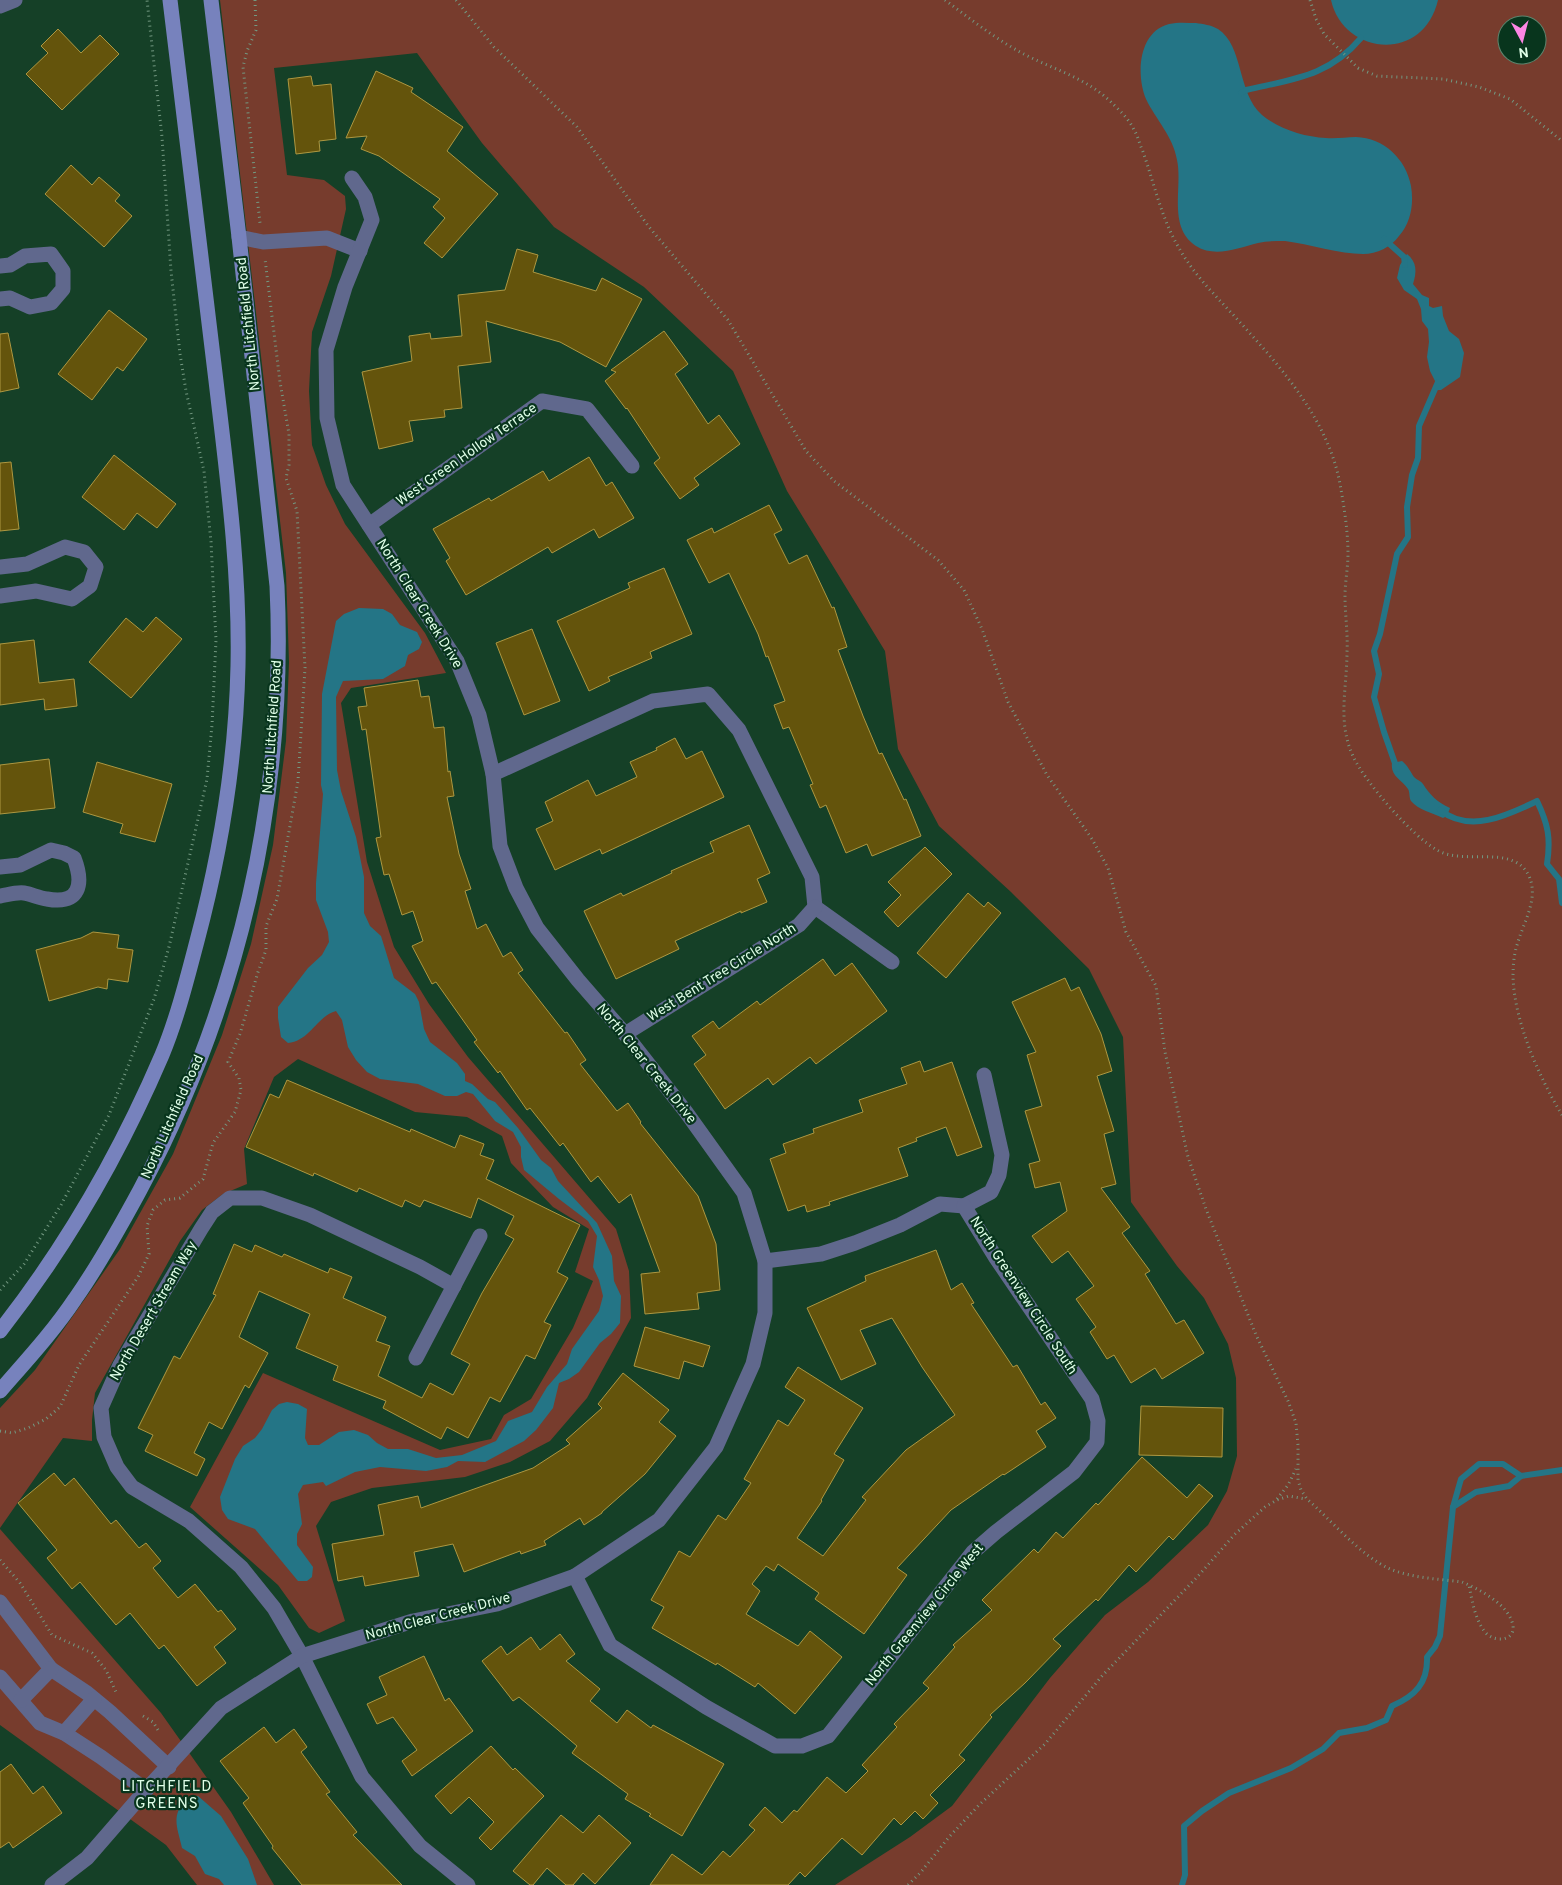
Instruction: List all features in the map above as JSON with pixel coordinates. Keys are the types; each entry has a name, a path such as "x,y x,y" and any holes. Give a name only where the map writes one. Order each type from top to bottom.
{"main road":[{"path":"0,1331 51,1262 92,1195 162,1054 189,972 204,914 227,802 237,677 236,573 222,434 170,0"},
{"name":"North Litchfield Road","path":"0,1390 51,1332 77,1298 122,1223 159,1153 196,1073 238,947 249,903 268,796 274,740 279,627 271,526 211,0"}],"street":[{"path":"0,6 15,0"},
{"name":"North Clear Creek Drive","path":"52,1885 87,1858 146,1790 222,1708 302,1656 413,1621 497,1604 575,1576 659,1520 716,1447 753,1364 766,1313 765,1261 744,1193 686,1112 537,928 516,888 500,846 493,774 479,715 457,661 343,485 327,418 326,350 346,287 372,220 365,198 352,178"},
{"path":"239,237 262,242 327,238 360,251"},
{"path":"0,266 10,265 25,256 51,254 63,271 63,289 51,303 30,307 10,298 0,299"},
{"name":"West Green Hollow Terrace","path":"369,525 542,401 587,408 632,466"},
{"path":"0,567 27,564 65,547 84,552 96,567 90,586 72,599 36,591 0,596"},
{"path":"493,774 653,701 708,694 739,730 812,877 815,907 892,962"},
{"path":"0,867 20,865 51,850 74,858 80,878 78,889 73,895 61,901 24,893 0,896"},
{"name":"West Bent Tree Circle North","path":"624,1034 799,925 815,907"},
{"name":"North Greenview Circle South","path":"984,1074 1002,1154 999,1175 991,1192 964,1206 1016,1288 1092,1399 1098,1421 1097,1442"},
{"name":"North Desert Stream Way","path":"454,1286 420,1267 310,1215 262,1198 230,1198 212,1212 201,1229 120,1365 101,1408 104,1437 117,1468 132,1487 189,1521 241,1567 274,1608 302,1656 362,1776 420,1846 468,1885"},
{"path":"765,1261 821,1254 855,1244 900,1225 940,1204 964,1206"},
{"path":"416,1358 480,1236"},
{"name":"North Greenview Circle West","path":"575,1576 610,1645 706,1707 775,1746 802,1746 828,1736 973,1552 1074,1472 1097,1442"},
{"path":"0,1602 51,1669 94,1700 169,1766"},
{"path":"21,1700 51,1669"},
{"path":"0,1676 40,1723 64,1733 102,1756 146,1790"},
{"path":"64,1733 94,1700"}],"path":[{"path":"0,1290 24,1264 61,1206 109,1114 154,999 171,938 207,778 212,725 216,640 211,542 204,471 186,391 180,354 171,272 162,137 147,0"},
{"path":"456,0 494,47 577,127 649,227 728,320 806,451 834,481 938,560 964,590 982,629 1008,702 1047,775 1092,839 1108,868 1126,932 1156,986 1165,1052 1188,1156 1206,1209 1256,1335 1294,1416 1298,1431 1298,1480 1307,1499 1363,1551 1381,1564 1398,1571 1469,1585 1488,1595 1503,1610 1512,1624 1513,1631 1509,1636 1496,1640 1486,1632 1474,1609 1469,1585"},
{"path":"944,0 1022,53 1072,74 1109,100 1122,114 1134,128 1162,210 1178,247 1202,282 1237,319 1296,390 1327,440 1337,470 1348,552 1345,592 1348,648 1343,712 1352,754 1360,769 1377,792 1404,822 1436,850 1451,856 1479,858 1497,856 1510,859 1520,865 1527,873 1531,882 1531,903 1517,944 1514,962 1514,990 1525,1036 1541,1076 1562,1115"},
{"path":"1310,0 1324,34 1358,68 1372,74 1443,79 1479,87 1510,99 1562,141"},
{"path":"1277,1500 1292,1479 1298,1461"},
{"path":"908,1885 979,1805 1045,1744 1102,1676 1200,1574 1234,1534 1265,1507 1277,1500 1290,1496 1307,1499"},
{"path":"0,1560 20,1583 52,1635 92,1653 106,1670 117,1694"},
{"path":"138,1713 153,1722 158,1730"}],"shaded area":[{"path":"220,0 1562,0 1562,1885 835,1885 910,1837 952,1806 1050,1678 1105,1615 1148,1582 1208,1525 1227,1491 1237,1456 1236,1378 1228,1344 1204,1298 1177,1266 1131,1202 1123,1037 1089,969 1011,892 939,826 898,749 885,651 787,491 733,371 644,287 554,227 482,143 417,53 274,68 287,175 324,180 345,196 346,209 331,276 312,332 309,391 312,445 326,485 345,524 425,633 446,673 351,688 341,703 367,862 394,947 429,1004 468,1057 616,1229 629,1271 631,1318 587,1398 550,1441 510,1462 465,1477 372,1488 331,1502 316,1526 345,1621 319,1633 309,1628 278,1585 190,1507 263,1373 440,1450 491,1439 504,1415 531,1399 573,1328 593,1281 575,1272 589,1229 553,1207 511,1163 502,1136 467,1117 415,1112 298,1059 274,1077 244,1149 247,1184 223,1194 202,1210 180,1241 95,1393 92,1441 63,1438 0,1528 0,1408 35,1370 120,1249 173,1154 222,1035 251,944 273,845 286,741 289,662 286,573"},
{"path":"0,1529 161,1713 231,1812 274,1885 197,1885 166,1845 0,1725"}],"water":[{"path":"1331,0 1438,0 1430,21 1417,35 1401,43 1383,45 1366,41 1351,32 1338,18"},
{"path":"1172,23 1196,23 1218,29 1226,37 1237,58 1248,95 1254,106 1269,120 1284,128 1309,136 1330,138 1356,137 1376,141 1399,159 1411,186 1412,206 1409,219 1403,231 1388,247 1363,254 1285,241 1272,241 1219,252 1203,250 1187,238 1179,218 1178,171 1175,151 1146,99 1141,78 1141,67 1145,45 1159,29"},
{"path":"1407,254 1413,260 1415,268 1413,284 1422,295 1429,298 1429,306 1433,308 1442,306 1443,316 1449,331 1459,339 1464,353 1460,377 1441,390 1435,390 1435,381 1430,371 1427,357 1428,329 1422,321 1421,309 1417,299 1404,290 1397,278 1400,265"},
{"path":"359,608 383,609 392,614 400,625 417,632 422,642 419,649 408,655 405,666 383,679 343,681 336,697 337,770 341,791 356,837 364,877 364,913 370,926 381,936 394,978 415,994 419,1002 424,1029 430,1042 457,1063 465,1074 465,1081 472,1084 488,1099 495,1102 518,1128 541,1160 551,1168 558,1181 597,1223 612,1256 614,1281 621,1296 620,1323 600,1343 579,1372 559,1383 553,1408 536,1430 524,1441 485,1462 458,1461 447,1467 426,1471 380,1467 355,1472 326,1486 323,1482 303,1485 298,1494 302,1524 297,1534 297,1545 313,1567 312,1577 307,1581 298,1581 255,1529 228,1519 222,1510 220,1497 235,1459 243,1446 255,1438 262,1429 272,1410 279,1404 287,1402 298,1404 307,1409 305,1438 308,1445 319,1445 339,1432 354,1430 368,1435 388,1449 408,1449 436,1458 462,1455 496,1441 508,1421 532,1412 547,1387 567,1364 572,1349 599,1311 603,1296 593,1267 597,1236 588,1221 524,1170 521,1147 513,1132 495,1121 473,1094 466,1092 457,1096 445,1096 418,1084 380,1079 367,1072 348,1047 342,1020 336,1011 329,1014 296,1041 288,1043 281,1037 278,1007 308,968 322,955 329,942 328,932 316,900 323,794 321,785 322,694 336,621 344,614"},
{"path":"1402,761 1434,798 1450,808 1447,816 1443,818 1426,811 1411,801 1408,789 1395,775 1392,767 1392,763"},
{"path":"198,1796 221,1816 248,1859 257,1885 224,1885 219,1879 205,1874 195,1856 182,1848 176,1822 178,1811 186,1798"}],"building":[{"path":"58,29 81,53 100,35 119,54 62,110 26,74 48,53 41,46"},
{"path":"376,71 413,88 411,92 463,127 447,151 498,194 442,258 424,243 445,218 433,207 440,199 379,156 361,149 367,136 346,138"},
{"path":"311,76 313,86 331,84 336,139 319,141 320,151 296,154 288,79"},
{"path":"71,165 92,185 99,177 120,195 115,201 132,216 104,247 45,194"},
{"path":"517,249 538,255 533,272 596,291 602,278 642,299 606,367 560,342 486,321 491,362 458,366 462,408 444,410 445,417 409,421 413,441 379,449 362,372 412,361 409,336 430,333 431,339 462,336 458,295 505,290"},
{"path":"109,310 147,339 123,371 117,367 92,400 58,374"},
{"path":"664,331 688,364 675,374 708,424 719,415 740,444 694,478 699,485 680,499 654,463 660,458 627,408 605,381 616,372 611,370"},
{"path":"8,333 19,388 0,392 0,334"},
{"path":"114,455 176,504 157,528 137,513 124,530 82,497"},
{"path":"589,457 606,486 612,482 634,518 599,538 594,529 552,553 548,547 466,595 446,561 450,558 433,529 489,498 491,501 543,471 549,481"},
{"path":"11,462 19,529 0,531 0,463"},
{"path":"769,505 782,530 774,534 789,564 807,555 832,608 834,607 847,647 838,650 863,716 879,754 882,753 904,800 906,799 921,836 872,856 867,844 846,853 826,805 820,808 810,785 813,784 789,727 783,729 774,705 785,701 768,656 766,657 758,634 729,573 709,583 687,540 712,528 714,533"},
{"path":"664,568 692,634 650,652 652,658 608,677 610,681 589,691 557,621 630,588 628,583"},
{"path":"156,617 182,639 131,698 89,662 126,618 143,632"},
{"path":"532,629 560,701 524,715 496,643"},
{"path":"34,640 39,683 74,679 77,706 45,710 44,699 0,705 0,644"},
{"path":"418,680 421,697 429,696 434,728 444,727 448,772 450,771 454,796 447,797 459,854 471,889 465,891 477,929 486,924 503,957 511,952 523,970 518,973 565,1033 567,1032 586,1060 580,1064 617,1111 628,1103 640,1123 698,1196 716,1244 720,1290 697,1293 699,1309 645,1314 641,1274 660,1272 631,1194 619,1203 598,1176 591,1182 563,1143 560,1146 530,1108 527,1110 500,1071 498,1073 474,1042 477,1040 436,982 432,984 412,946 423,941 413,911 402,915 389,874 384,875 376,838 381,837 366,729 362,730 358,707 367,706 364,688"},
{"path":"675,738 686,759 702,751 724,797 602,854 600,849 555,870 536,829 553,821 545,802 588,780 596,796 637,777 630,762 657,750 656,748"},
{"path":"49,759 55,808 0,814 0,765"},
{"path":"97,762 172,784 155,842 120,833 123,824 83,812"},
{"path":"749,825 770,873 757,879 767,902 741,913 741,911 675,941 679,949 616,979 584,911 621,893 623,896 672,873 671,871 714,852 710,842"},
{"path":"925,847 952,874 898,927 884,912 901,895 888,882"},
{"path":"968,893 984,907 988,902 1001,913 946,978 917,953"},
{"path":"93,932 119,935 117,948 133,950 128,982 108,979 107,989 98,987 49,1001 36,950 81,938"},
{"path":"823,959 835,976 852,963 887,1011 816,1064 810,1057 773,1085 768,1078 725,1109 694,1064 706,1055 692,1036 713,1021 719,1029 757,1001 760,1005"},
{"path":"1065,978 1071,991 1079,987 1101,1034 1112,1071 1097,1076 1114,1131 1104,1134 1116,1184 1101,1188 1130,1227 1122,1233 1150,1271 1145,1274 1176,1324 1184,1320 1204,1353 1162,1379 1155,1368 1131,1383 1114,1355 1107,1359 1090,1332 1096,1327 1076,1299 1094,1286 1068,1251 1052,1263 1032,1236 1067,1211 1060,1182 1035,1188 1029,1164 1040,1161 1025,1111 1042,1106 1027,1055 1036,1052 1012,1002"},
{"path":"920,1061 924,1072 952,1062 982,1147 957,1156 946,1127 916,1138 917,1141 898,1148 908,1176 829,1202 830,1205 807,1212 805,1205 788,1211 770,1159 786,1153 783,1144 814,1133 813,1129 863,1112 859,1100 907,1084 901,1068"},
{"path":"287,1080 410,1132 411,1129 455,1148 460,1135 484,1144 480,1155 494,1160 486,1179 580,1225 557,1272 568,1278 544,1322 551,1325 535,1359 526,1355 500,1402 490,1397 468,1438 447,1427 441,1439 383,1408 386,1401 333,1380 338,1366 296,1348 310,1314 259,1291 239,1337 268,1353 249,1388 245,1385 222,1429 209,1422 194,1453 205,1459 197,1476 145,1451 153,1435 138,1428 174,1356 180,1359 216,1295 213,1294 234,1244 252,1252 255,1245 282,1257 284,1254 328,1273 330,1268 352,1277 343,1298 386,1317 376,1341 390,1346 378,1376 422,1398 430,1383 453,1395 470,1364 451,1354 482,1293 514,1239 505,1234 514,1216 478,1198 471,1218 424,1200 420,1207 405,1200 402,1207 359,1188 357,1192 314,1173 313,1176 246,1147 270,1094 279,1098"},
{"path":"936,1250 951,1290 962,1283 974,1303 971,1304 1013,1367 1017,1365 1041,1405 1045,1402 1056,1418 1036,1431 1046,1447 951,1510 897,1568 907,1575 864,1634 815,1599 819,1593 778,1564 774,1571 766,1566 752,1584 760,1591 746,1614 798,1646 810,1631 842,1657 795,1714 758,1683 755,1687 717,1663 716,1665 652,1628 664,1607 651,1600 679,1551 690,1557 718,1515 726,1520 751,1483 744,1479 778,1420 788,1426 805,1400 785,1387 798,1367 863,1408 834,1454 844,1460 822,1501 797,1538 823,1556 866,1500 862,1497 906,1450 955,1415 922,1367 892,1318 860,1330 876,1364 841,1380 807,1308 866,1281 865,1276"},
{"path":"645,1327 710,1346 703,1367 684,1361 679,1379 634,1366"},
{"path":"623,1373 669,1410 659,1422 676,1436 645,1474 602,1513 584,1525 580,1518 544,1541 546,1545 521,1554 520,1551 464,1572 453,1544 414,1552 419,1576 365,1586 363,1576 338,1581 332,1544 384,1535 378,1505 418,1496 421,1508 533,1468 570,1444 566,1440 602,1408 598,1404"},
{"path":"1141,1406 1223,1408 1222,1457 1139,1455"},
{"path":"1142,1457 1187,1498 1199,1484 1213,1496 1173,1540 1169,1536 1136,1572 1129,1565 1098,1601 1096,1599 1053,1639 1061,1646 990,1715 992,1717 959,1755 965,1760 930,1795 938,1803 923,1819 915,1811 901,1825 894,1818 862,1855 842,1838 805,1877 800,1872 788,1885 650,1885 672,1854 702,1875 723,1851 730,1857 755,1830 749,1825 765,1807 782,1823 794,1810 797,1812 827,1777 846,1793 868,1771 862,1765 897,1727 894,1724 929,1688 923,1683 955,1647 953,1645 992,1610 982,1600 1034,1549 1038,1553 1056,1532 1063,1538 1096,1503 1098,1505"},
{"path":"54,1473 65,1486 74,1478 111,1524 116,1520 139,1548 146,1543 161,1561 153,1568 178,1598 195,1584 218,1612 221,1610 236,1629 214,1647 226,1663 197,1686 164,1645 159,1649 130,1613 116,1625 80,1582 72,1589 47,1558 57,1550 18,1503"},
{"path":"560,1634 575,1654 566,1661 600,1689 590,1701 617,1723 627,1710 651,1728 653,1725 724,1764 682,1836 649,1816 651,1814 625,1799 628,1794 572,1753 577,1746 519,1697 513,1701 482,1661 501,1646 507,1655 531,1637 540,1650"},
{"path":"424,1656 445,1701 449,1698 473,1731 412,1776 402,1761 417,1750 393,1717 377,1724 367,1704 387,1695 379,1677"},
{"path":"264,1727 276,1743 294,1729 307,1747 301,1752 330,1792 326,1794 357,1832 353,1835 402,1885 302,1885 272,1848 273,1846 243,1803 249,1798 220,1761"},
{"path":"491,1746 513,1770 515,1768 544,1796 491,1850 479,1838 494,1822 469,1797 451,1814 435,1796"},
{"path":"11,1764 33,1794 43,1786 62,1813 13,1848 9,1842 0,1848 0,1772"},
{"path":"561,1815 583,1833 599,1815 631,1843 595,1884 583,1873 573,1885 566,1885 547,1868 533,1885 530,1885 513,1871"}],"waterway":[{"path":"1241,93 1323,69 1349,51 1361,38"},
{"path":"1384,239 1404,257 1405,265"},
{"path":"1397,769 1374,697 1379,674 1374,651 1380,634 1397,554 1408,537 1407,507 1412,475 1418,458 1419,426 1438,382"},
{"path":"1440,810 1464,821 1489,820 1514,812 1537,801 1548,831 1547,864 1559,879 1562,903"},
{"path":"1182,1885 1185,1875 1184,1826 1202,1811 1229,1793 1291,1768 1323,1749 1339,1733 1367,1728 1386,1720 1392,1706 1407,1698 1419,1688 1425,1674 1427,1657 1435,1647 1440,1636 1453,1507 1461,1479 1479,1464 1503,1464 1521,1476"},
{"path":"1453,1507 1476,1492 1509,1486 1521,1476 1562,1470"}],"district":[{"name":"LITCHFIELD GREENS","path":"167,1796"}]}
